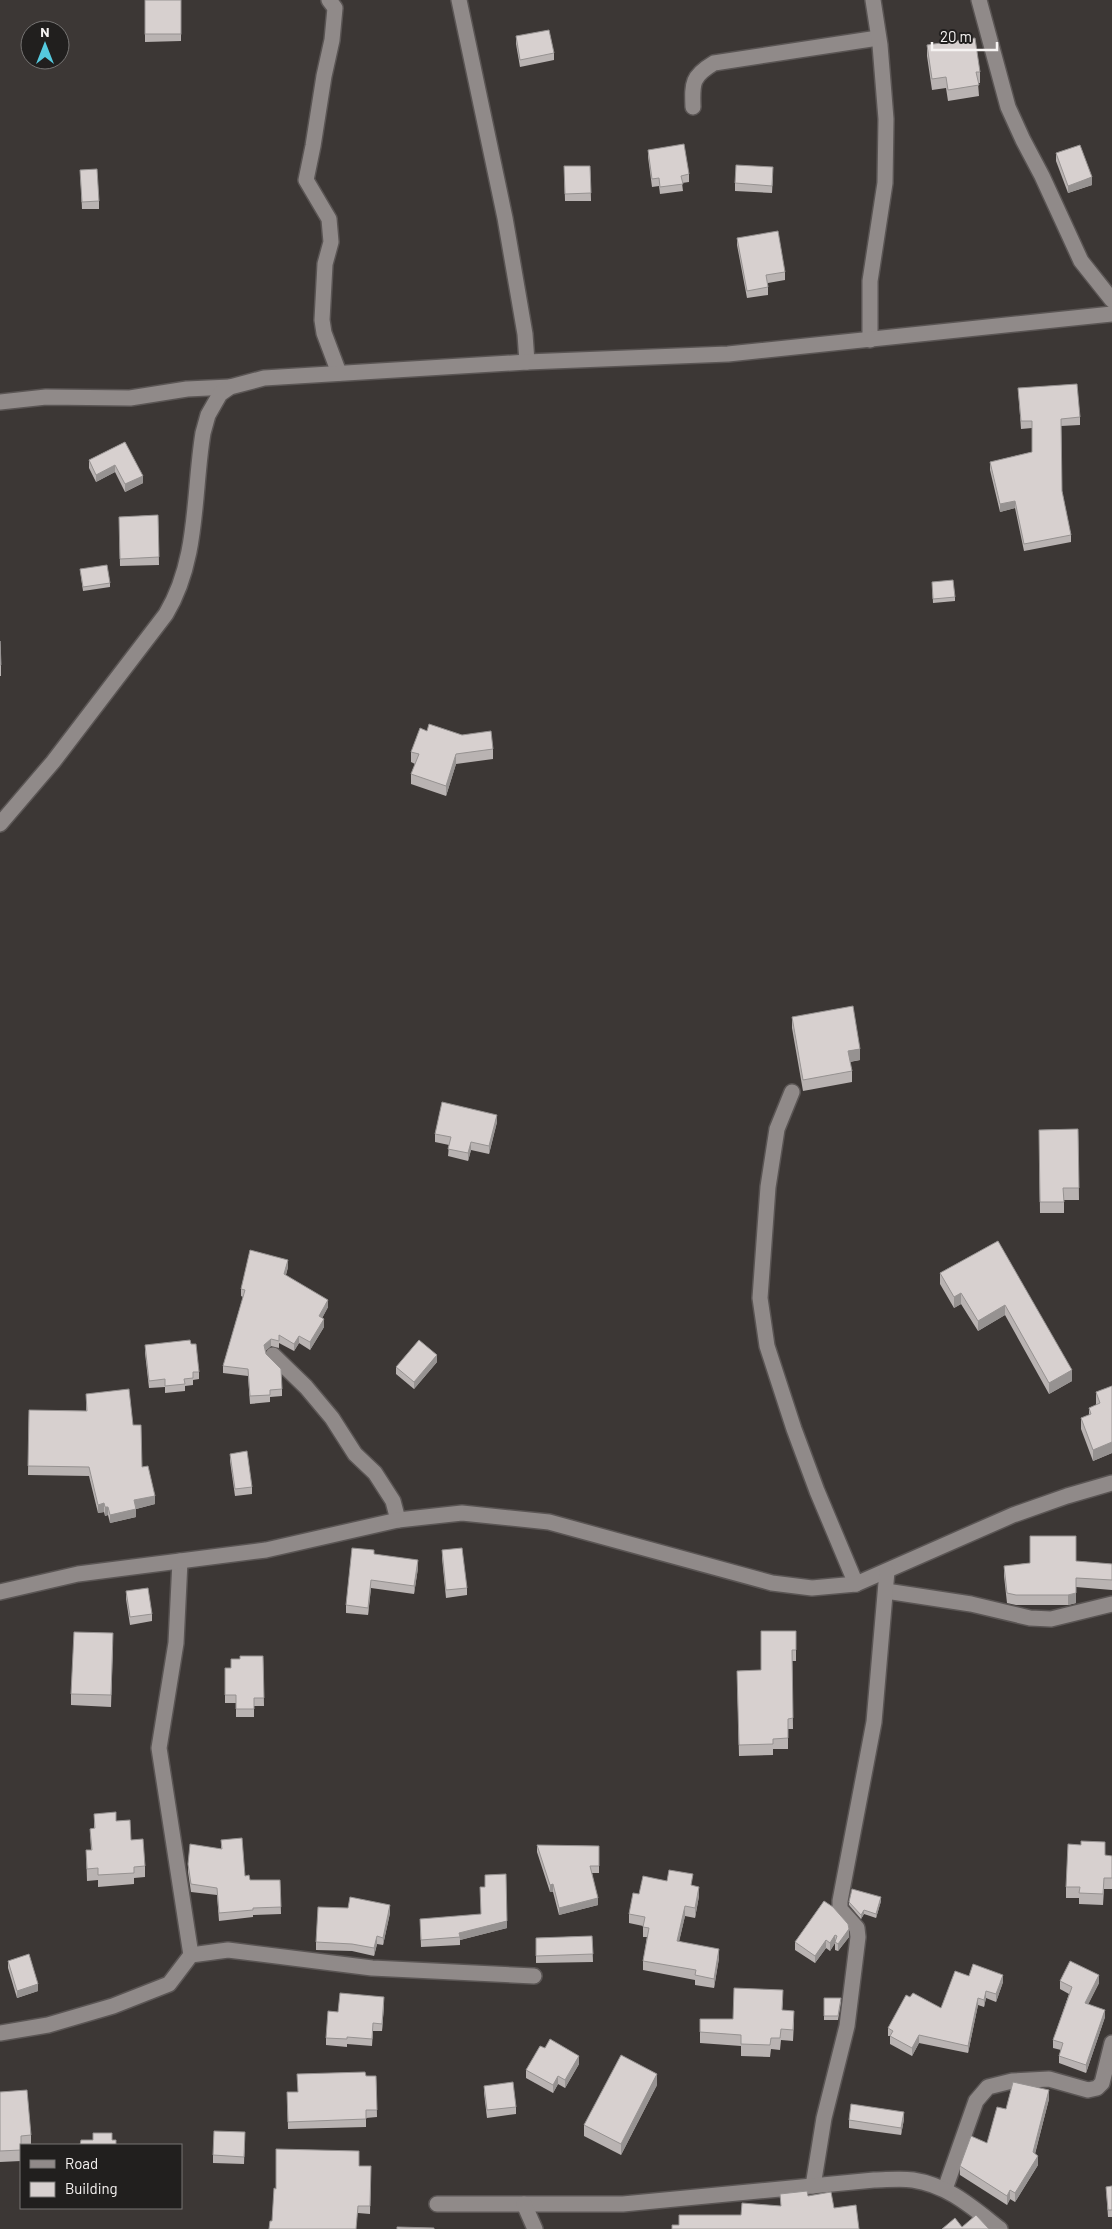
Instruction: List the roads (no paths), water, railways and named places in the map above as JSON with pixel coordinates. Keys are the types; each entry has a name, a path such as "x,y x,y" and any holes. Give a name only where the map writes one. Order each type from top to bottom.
{"street":[{"path":"329,0 334,8 333,32 306,180 324,208 330,225 331,242 325,264 322,320 324,333 339,373"},
{"path":"459,0 505,218 525,334 526,362"},
{"path":"870,340 870,281 884,183 886,119 873,0"},
{"path":"979,0 1008,107 1081,262 1112,300"},
{"path":"692,107 692,83 701,70 714,63 878,38"},
{"path":"0,402 46,397 130,398 187,389 230,387 264,378 339,373 526,362 728,354 1112,314"},
{"path":"0,824 54,762 166,614 177,595 190,552 203,433 208,415 215,402 220,394 230,387"},
{"path":"792,1092 777,1129 768,1187 760,1298 767,1346 794,1429 817,1491 856,1584"},
{"path":"273,1355 306,1387 332,1418 355,1454 375,1473 393,1501 398,1520"},
{"path":"0,1592 78,1574 266,1550 398,1520 462,1513 549,1522 772,1583 812,1588 856,1584 1014,1515 1066,1496 1112,1483"},
{"path":"180,1561 176,1643 159,1748 191,1955"},
{"path":"813,2186 824,2118 847,2026 858,1936 857,1928 840,1909 840,1901 874,1722 887,1571"},
{"path":"886,1591 971,1604 1030,1618 1051,1619 1112,1604"},
{"path":"0,2033 48,2024 113,2006 168,1984 191,1955 228,1950 372,1968 534,1976"},
{"path":"945,2189 976,2101 988,2087 1012,2080 1049,2079 1088,2090 1097,2088 1102,2083 1112,2042"},
{"path":"438,2204 623,2204 874,2180 913,2180 945,2189 966,2202 1000,2229"},
{"path":"524,2204 534,2229"}]}
